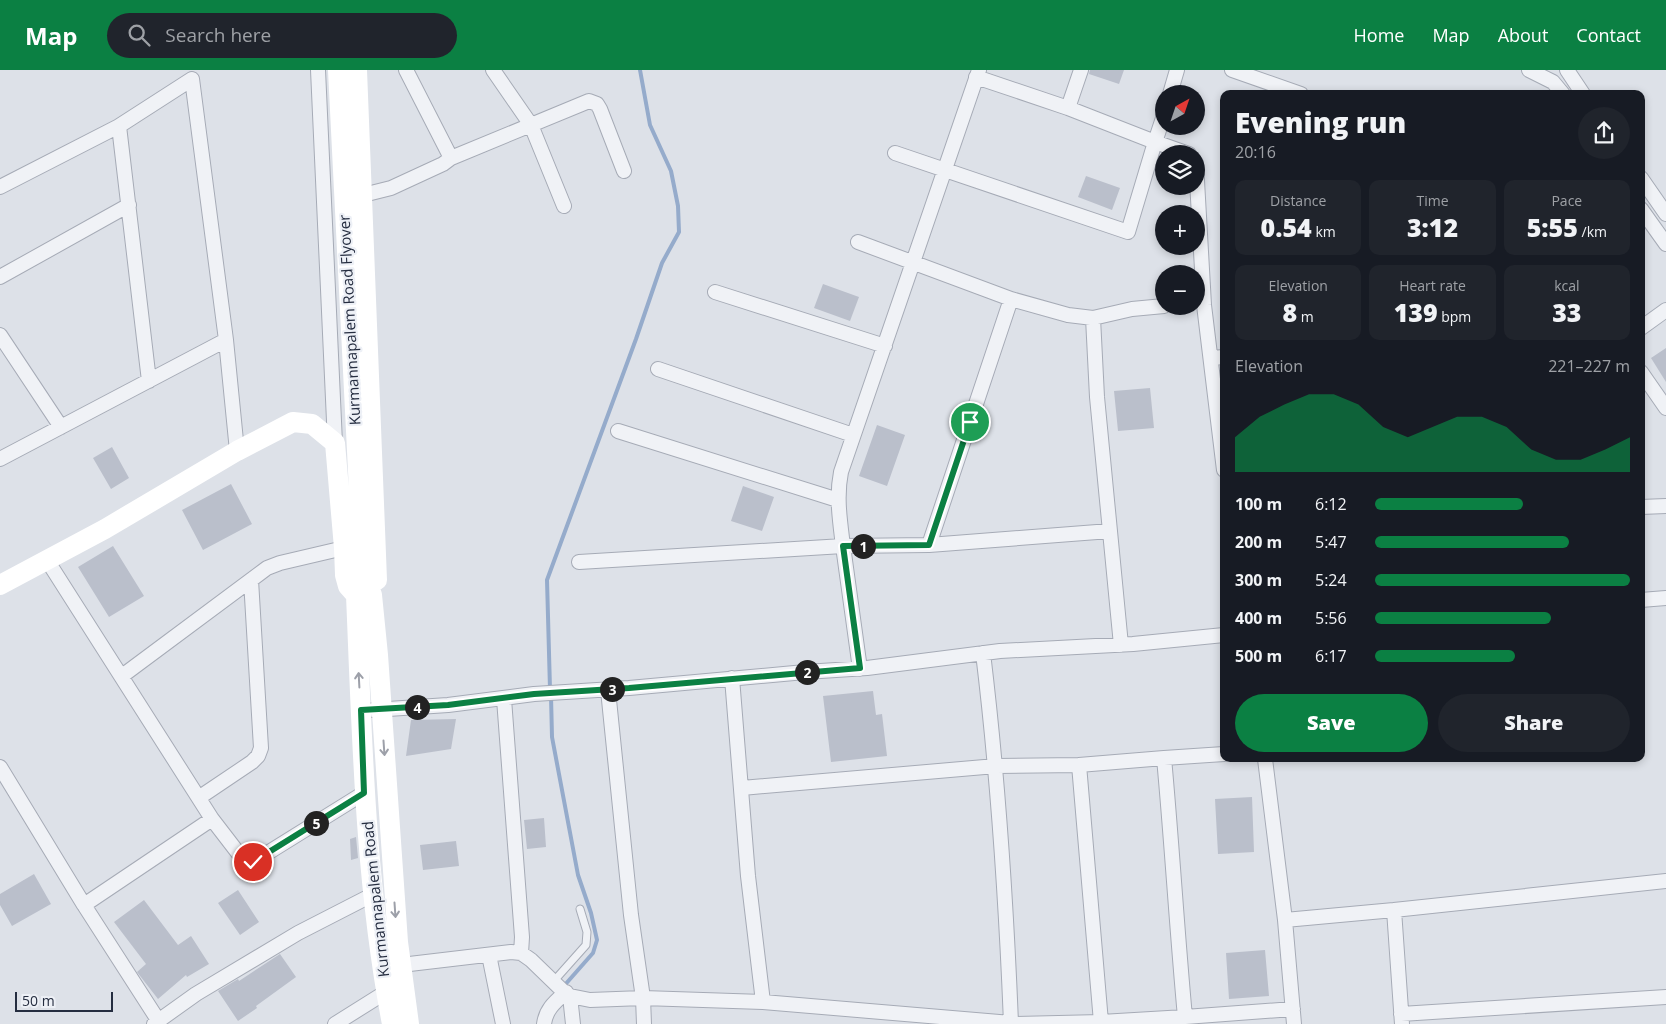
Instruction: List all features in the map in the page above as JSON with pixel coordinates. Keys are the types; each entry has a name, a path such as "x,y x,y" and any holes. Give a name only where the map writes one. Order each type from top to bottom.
{"main road":[{"name":"Kurmannapalem Road Flyover","path":"338,70 364,595"},
{"path":"0,585 105,529 237,451 293,422 312,424 335,443 345,575 348,586 364,595 377,585 358,70"},
{"name":"Kurmannapalem Road","path":"364,595 382,710 397,932 409,1024"},
{"name":"Kurmannapalem Road","path":"364,595 361,710 364,793 374,894 386,992 392,1024"}],"street":[{"path":"318,70 335,443"},
{"path":"406,70 451,158"},
{"path":"492,70 531,125 564,206"},
{"path":"1068,108 1081,70"},
{"path":"1173,85 1177,70"},
{"path":"1232,70 1290,90"},
{"path":"1529,70 1553,82 1560,90"},
{"path":"1567,70 1580,90"},
{"path":"860,668 843,546 838,485 853,435 978,74 1164,145"},
{"path":"0,187 119,126 191,75 226,340 237,451"},
{"path":"363,195 380,192 408,181 443,164 451,158 589,101 593,102 600,109 624,171"},
{"path":"119,126 149,381"},
{"path":"895,153 1128,232 1157,135"},
{"path":"1645,184 1666,214"},
{"path":"1197,195 1199,265"},
{"path":"0,277 128,205"},
{"path":"1645,215 1666,244"},
{"path":"858,242 1012,299 1068,316 1093,318 1132,308 1155,307"},
{"path":"715,292 885,346"},
{"path":"929,545 1012,299"},
{"path":"1645,325 1666,310"},
{"path":"1203,315 1217,358 1220,406"},
{"path":"1093,318 1097,397 1121,645"},
{"path":"0,335 60,427"},
{"path":"0,459 226,340"},
{"path":"658,369 853,435"},
{"path":"1645,378 1666,408"},
{"path":"618,432 838,500"},
{"path":"1645,508 1666,506"},
{"path":"580,562 843,546 929,545 1110,531"},
{"path":"122,676 267,568 280,563 344,548"},
{"path":"48,560 212,819 247,862 253,862 364,793"},
{"path":"200,798 252,762 258,756 261,748 251,580"},
{"path":"1645,600 1666,598"},
{"path":"361,710 382,710 504,699 534,694 608,690 860,668 983,653 1121,645 1220,635"},
{"path":"983,653 996,766 1006,902 1011,1023"},
{"path":"732,678 748,876 762,1002"},
{"path":"608,690 630,906 644,998 644,1024"},
{"path":"504,699 522,937 521,954"},
{"path":"742,788 996,766 1079,765 1220,754"},
{"path":"1164,758 1185,1017"},
{"path":"1265,762 1285,920 1294,1024"},
{"path":"1079,765 1101,1022"},
{"path":"0,766 156,1022 196,994 298,933 374,894"},
{"path":"84,905 212,819"},
{"path":"1285,920 1666,881"},
{"path":"1394,910 1402,1019 1666,998"},
{"path":"401,965 511,952 521,954 531,960 562,989 590,1000 644,998 762,1002 1011,1023 1101,1022 1293,1009"},
{"path":"489,954 503,1024"},
{"path":"544,1024 548,1010 562,989"},
{"path":"562,989 573,1024"},
{"path":"335,1024 386,992"}],"lane":[{"path":"562,989 586,945 587,932 580,909"}],"building":[{"path":"1090,70 1124,70 1119,84 1089,74"},
{"path":"1086,176 1120,188 1112,210 1078,197"},
{"path":"823,284 859,297 850,321 814,308"},
{"path":"1666,348 1666,382 1651,358"},
{"path":"1150,388 1154,428 1118,431 1114,391"},
{"path":"877,425 905,435 887,486 859,476"},
{"path":"112,447 129,478 111,489 93,458"},
{"path":"231,484 252,524 203,550 182,510"},
{"path":"743,486 774,497 762,531 731,521"},
{"path":"113,546 144,596 109,617 78,567"},
{"path":"873,691 876,715 882,714 887,756 831,762 823,696"},
{"path":"456,719 451,749 406,756 411,720"},
{"path":"1252,797 1254,852 1218,854 1215,799"},
{"path":"544,818 546,847 527,849 524,820"},
{"path":"356,837 358,858 351,860 350,839"},
{"path":"456,841 459,866 423,870 420,845"},
{"path":"34,874 51,904 12,926 0,905 0,894"},
{"path":"238,890 259,922 240,935 218,903"},
{"path":"144,900 178,945 191,936 209,964 187,977 186,975 158,999 137,972 146,964 114,922"},
{"path":"1265,950 1269,996 1229,999 1226,953"},
{"path":"280,954 296,977 238,1021 218,991 238,979 239,981"}],"waterway":[{"path":"550,689 547,580 662,263 679,232 678,206 671,171 650,125 640,70"},
{"path":"551,696 552,737 578,875 591,913 597,940 593,953 563,987"}],"route":[{"path":"253,862 364,793 361,710 448,705 534,694 608,690 860,668 843,546 929,545 970,422"}]}
